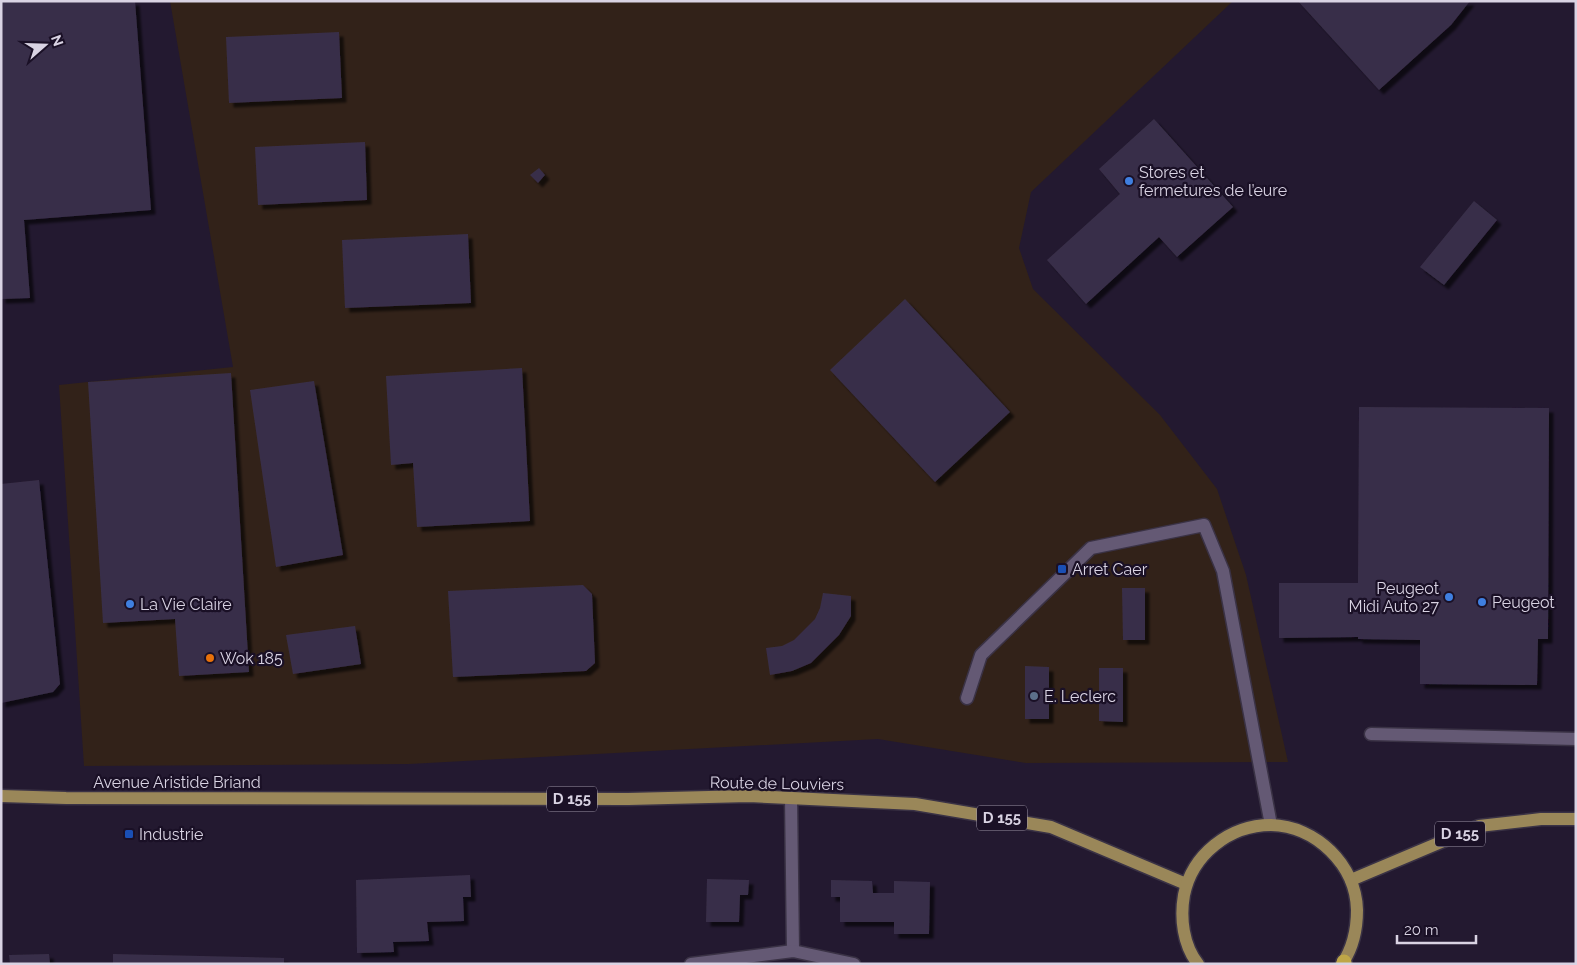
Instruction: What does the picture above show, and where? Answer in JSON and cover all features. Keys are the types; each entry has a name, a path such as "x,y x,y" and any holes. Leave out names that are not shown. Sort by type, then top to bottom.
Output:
{"main road":[{"name":"Avenue Aristide Briand","path":"1,796 66,798 353,798"},
{"name":"Route de Louviers","path":"353,798 628,799 749,796 915,804 1051,827 1186,884"},
{"name":"D 155","path":"1351,880 1479,826 1541,819 1576,820"},
{"path":"1198,964 1184,935 1181,910 1186,884 1197,862 1218,842 1243,829 1271,825 1296,830 1319,841 1338,858 1351,880 1357,900 1357,922 1351,947 1343,963"}],"lane":[{"path":"967,698 981,655 1091,548 1204,525 1223,571 1271,825"},
{"path":"1371,734 1576,739"},
{"path":"791,798 793,951"},
{"path":"691,964 793,951 854,964"}],"shaded area":[{"path":"170,1 1233,1 1031,192 1019,248 1033,289 1160,415 1217,489 1246,575 1288,762 1026,763 878,739 409,764 84,766 59,385 233,367"}],"building":[{"path":"1,1 135,1 151,210 24,220 30,298 1,299"},
{"path":"1298,1 1470,1 1451,25 1379,90"},
{"path":"339,32 342,98 229,103 226,37"},
{"path":"1154,119 1233,207 1177,257 1159,237 1086,304 1047,260 1120,194 1099,169"},
{"path":"365,142 367,200 258,205 255,147"},
{"path":"539,168 545,175 538,183 530,175"},
{"path":"1474,201 1497,220 1444,285 1420,267"},
{"path":"468,234 471,303 345,308 342,240"},
{"path":"905,299 1010,412 935,482 830,370"},
{"path":"522,368 530,521 417,527 413,463 391,465 386,376"},
{"path":"231,373 249,672 179,676 175,619 103,623 88,382"},
{"path":"314,381 343,555 276,567 250,390"},
{"path":"1359,407 1549,408 1548,639 1538,639 1537,685 1420,684 1420,640 1358,639 1358,637 1279,638 1279,583 1358,583"},
{"path":"39,480 60,684 53,692 1,703 1,484"},
{"path":"583,585 592,594 595,663 586,671 453,677 448,591"},
{"path":"1122,588 1145,588 1145,640 1123,640"},
{"path":"823,593 851,596 851,616 839,635 811,663 792,671 770,675 766,648 782,646 794,640 815,619 820,608"},
{"path":"355,626 361,664 293,674 286,635"},
{"path":"1025,666 1049,667 1049,719 1025,719"},
{"path":"1099,668 1123,668 1123,722 1099,721"},
{"path":"470,875 471,897 463,897 464,921 427,922 429,941 393,942 394,952 357,953 356,880"},
{"path":"707,879 749,880 748,895 740,895 739,922 706,922"},
{"path":"831,880 872,881 873,893 894,893 894,881 930,882 929,934 894,934 894,922 840,922 840,897 831,897"},
{"path":"49,954 50,964 10,964 9,955"},
{"path":"113,954 284,958 284,964 113,964"}],"place":[{"name":"Stores et fermetures de l’eure","path":"1129,181"},
{"name":"Arret Caer","path":"1062,569"},
{"name":"Peugeot Midi Auto 27","path":"1449,597"},
{"name":"Peugeot","path":"1482,602"},
{"name":"La Vie Claire","path":"130,604"},
{"name":"Wok 185","path":"210,658"},
{"name":"E. Leclerc","path":"1034,696"},
{"name":"Industrie","path":"129,834"}]}
